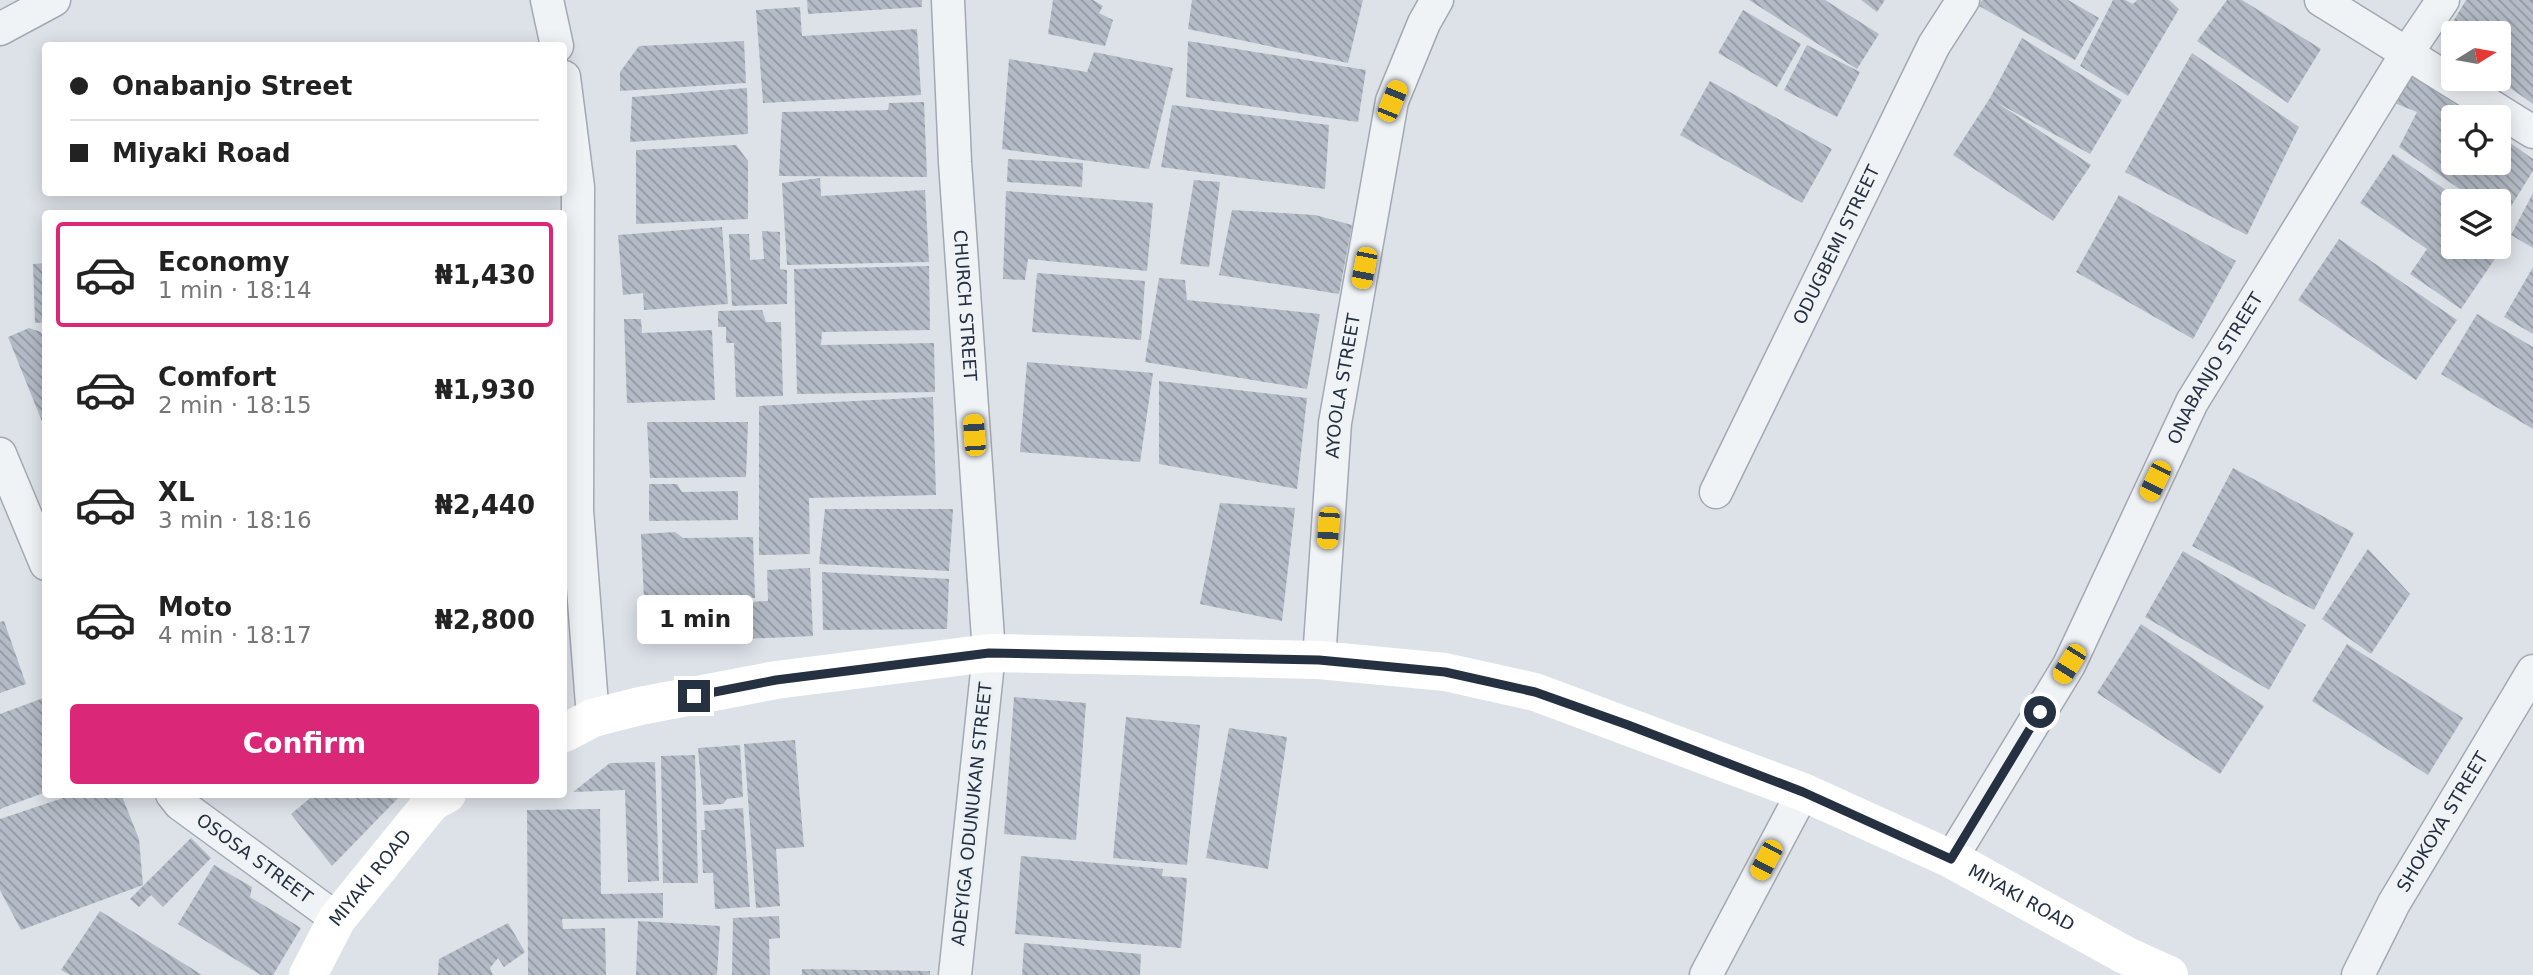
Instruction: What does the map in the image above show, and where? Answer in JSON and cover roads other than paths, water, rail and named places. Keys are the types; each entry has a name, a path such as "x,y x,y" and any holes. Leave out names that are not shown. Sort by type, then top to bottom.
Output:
{"street":[{"path":"0,29 54,0"},
{"path":"547,0 556,42"},
{"name":"CHURCH STREET","path":"948,0 955,162 989,653"},
{"name":"AYOOLA STREET","path":"1319,660 1335,423 1392,101 1424,23 1437,0"},
{"name":"ODUGBEMI STREET","path":"1716,492 1934,45 1963,0"},
{"path":"2320,0 2533,132"},
{"name":"ONABANJO STREET","path":"1951,859 2069,664 2192,402 2407,53 2443,0"},
{"path":"567,101 578,187 578,726"},
{"path":"0,454 42,554"},
{"name":"MIYAKI ROAD","path":"578,726 640,706 776,680 989,653 1319,660 1445,672 1535,692 1803,792 1951,859 2125,955 2169,975"},
{"name":"ADEYIGA ODUNUKAN STREET","path":"955,975 989,653"},
{"name":"SHOKOYA STREET","path":"2358,975 2394,903 2533,671"},
{"path":"1706,975 1803,792"},
{"name":"OSOSA STREET","path":"175,798 337,919"},
{"name":"MIYAKI ROAD","path":"308,975 337,919 432,802 440,798"}]}
